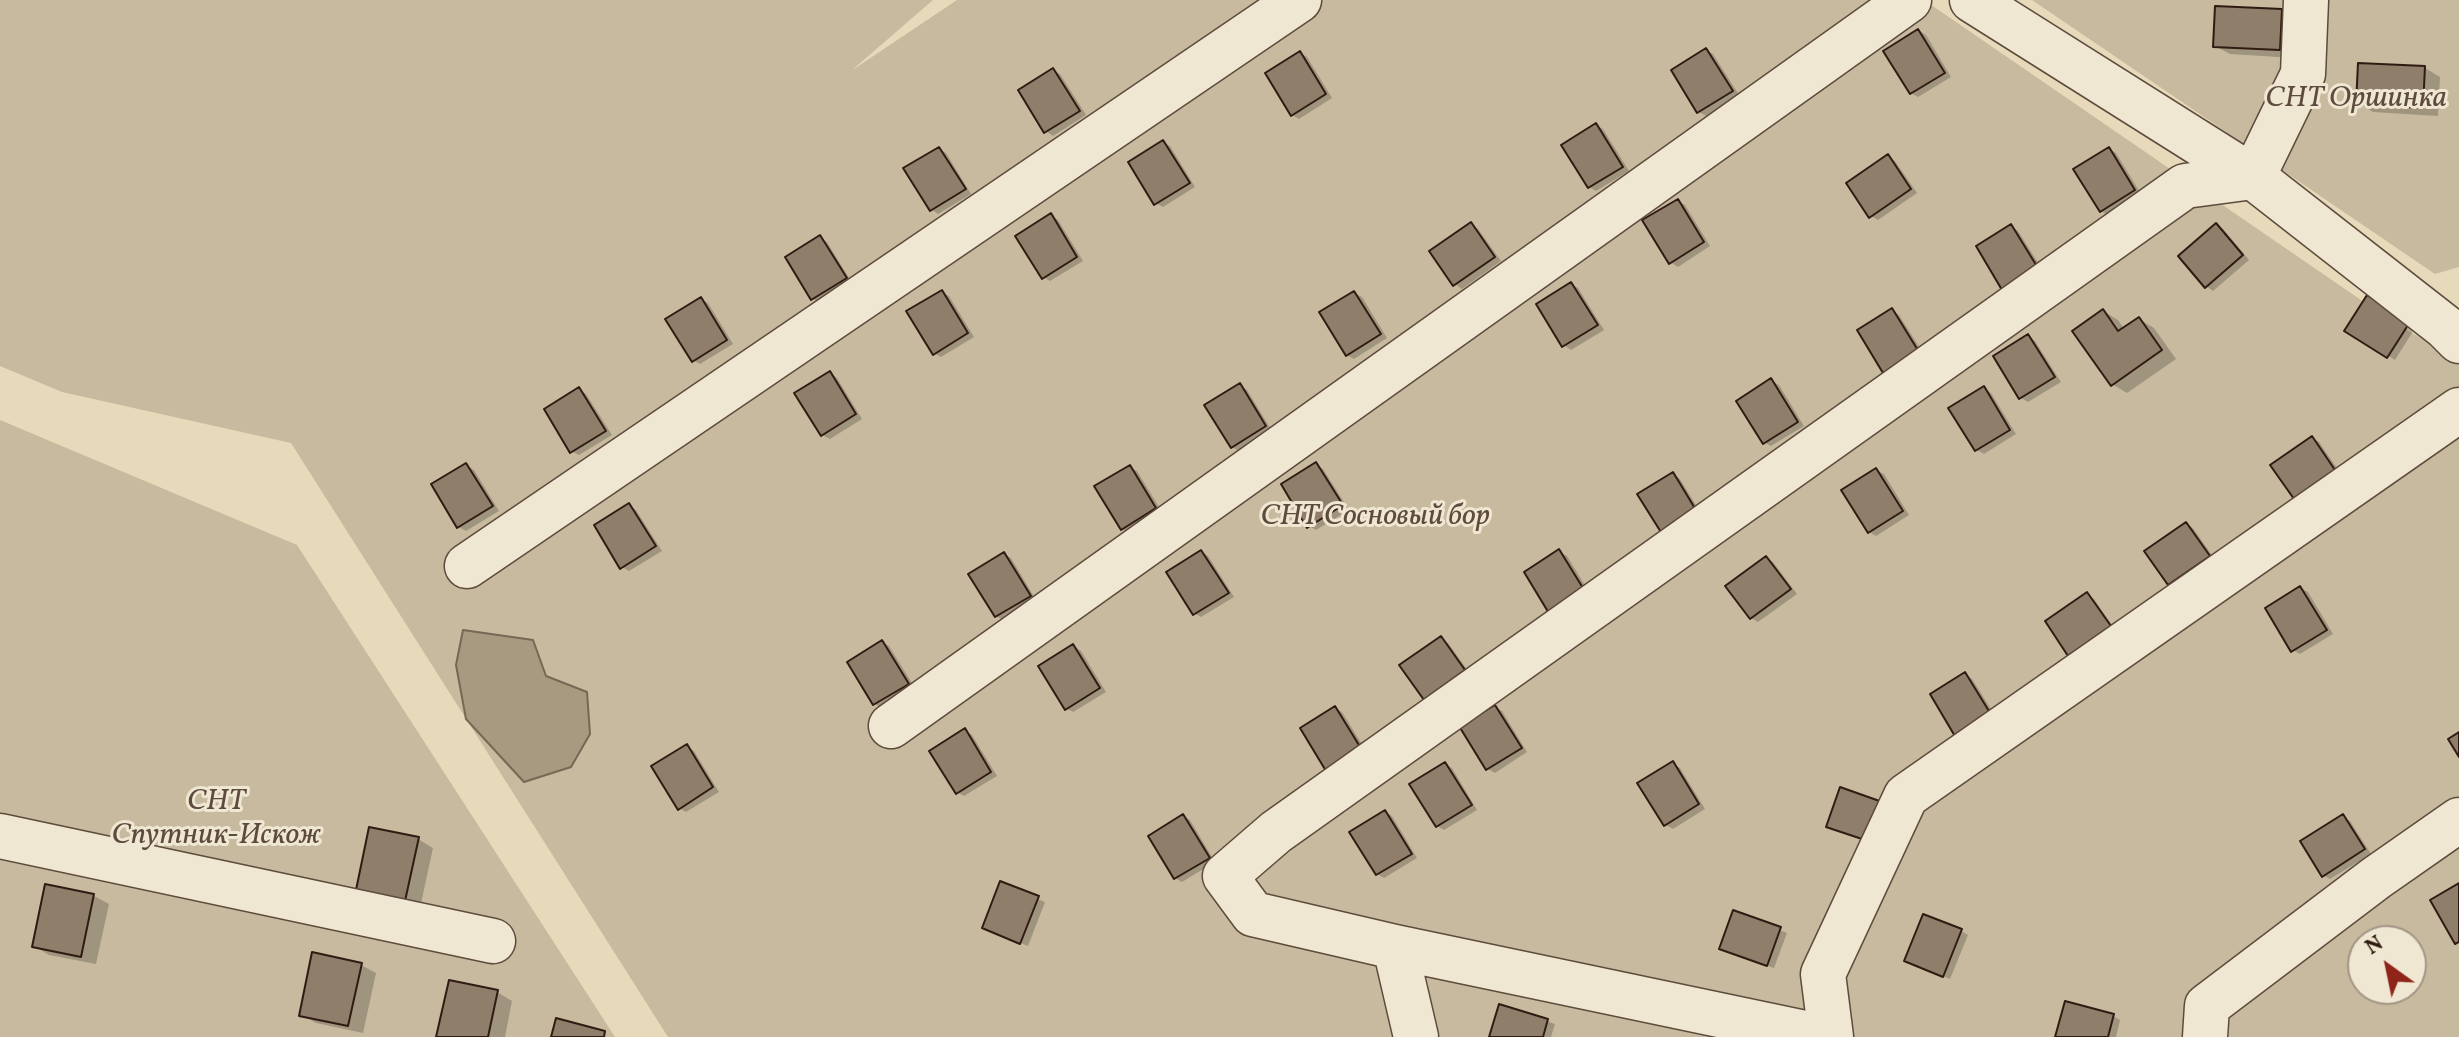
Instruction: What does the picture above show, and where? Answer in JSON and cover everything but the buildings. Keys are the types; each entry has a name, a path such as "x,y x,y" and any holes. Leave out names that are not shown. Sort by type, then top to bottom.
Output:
{"street":[{"path":"467,566 1299,0"},
{"path":"891,726 1909,0"},
{"path":"1972,0 2253,177 2459,341"},
{"path":"2253,177 2303,74 2306,0"},
{"path":"1824,1037 1253,914 1225,876 1276,832 2185,186 2253,177"},
{"path":"1831,1037 1823,974 1906,796 2459,410"},
{"path":"2205,1037 2207,1006 2376,878 2459,820"},
{"path":"0,836 493,941"},
{"path":"1395,947 1416,1037"}],"green space":[{"name":"СНТ Сосновый бор","path":"0,0 933,0 851,71 957,0 1924,0 2393,322 2459,360 2459,1037 668,1037 291,443 62,392 0,366"},
{"name":"СНТ Оршинка","path":"2032,0 2459,0 2459,267 2435,274"},
{"name":"СНТ Спутник-Искож","path":"0,420 297,545 615,1037 0,1037"}],"shaded area":[{"path":"463,630 533,640 546,676 587,692 590,734 571,767 524,782 466,719 456,665"}]}
